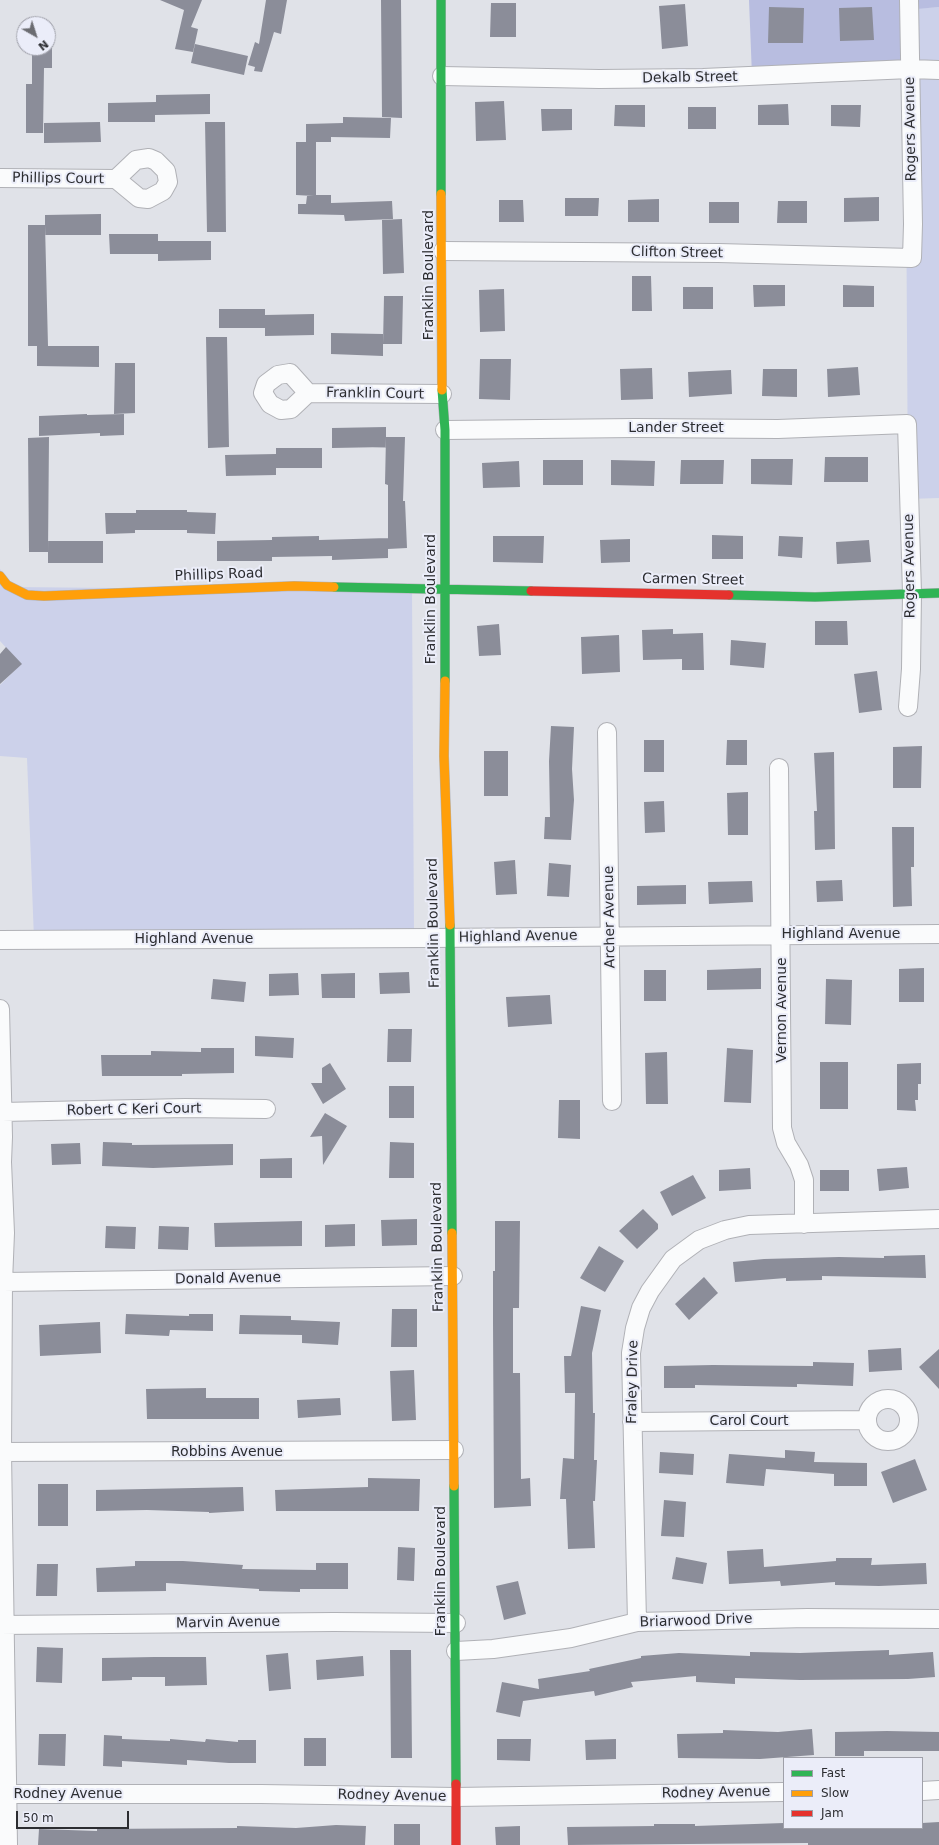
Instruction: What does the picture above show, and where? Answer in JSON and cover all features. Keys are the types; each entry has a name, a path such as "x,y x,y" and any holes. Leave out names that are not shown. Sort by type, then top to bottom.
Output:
{"street":[{"name":"Franklin Boulevard","path":"441,0 443,251 442,394 445,430 446,590 444,756 450,938 456,1623 456,1845"},
{"name":"Rogers Avenue","path":"909,0 913,224 912,258"},
{"name":"Dekalb Street","path":"442,76 599,80 703,78 910,69 939,70"},
{"name":"Phillips Court","path":"0,178 116,180"},
{"name":"Clifton Street","path":"443,251 718,253 912,258"},
{"name":"Franklin Court","path":"308,393 442,394"},
{"name":"Rogers Avenue","path":"907,424 912,593 911,669 908,707"},
{"name":"Lander Street","path":"445,430 635,428 778,429 907,424"},
{"name":"Phillips Road","path":"0,576 8,585 27,595 44,596 294,586 446,590"},
{"name":"Carmen Street","path":"446,590 815,597 939,593"},
{"name":"Archer Avenue","path":"607,732 611,936 612,1101"},
{"name":"Vernon Avenue","path":"779,768 782,934 782,1128 786,1143 799,1165 804,1180 804,1224"},
{"name":"Highland Avenue","path":"0,940 939,934"},
{"path":"0,1009 2,1162 5,1233 2,1282 1,1452 4,1794 8,1845"},
{"name":"Robert C Keri Court","path":"2,1112 185,1108 266,1109"},
{"name":"Fraley Drive","path":"637,1622 631,1353 635,1328 642,1308 650,1291 673,1259 699,1240 725,1230 749,1225 939,1219"},
{"name":"Donald Avenue","path":"2,1282 453,1276"},
{"name":"Carol Court","path":"632,1422 867,1420"},
{"name":"Robbins Avenue","path":"1,1452 373,1452 454,1450"},
{"name":"Briarwood Drive","path":"456,1651 493,1650 530,1645 571,1638 637,1622 807,1618 939,1619"},
{"name":"Marvin Avenue","path":"3,1625 334,1622 456,1623"},
{"path":"923,1790 939,1790"},
{"name":"Rodney Avenue","path":"4,1794 261,1794 455,1797 783,1792"}],"shaded area":[{"path":"749,0 939,0 939,7 905,10 905,79 752,76"},
{"path":"939,7 939,498 908,499 905,9"},
{"path":"0,569 13,587 412,591 414,934 34,939 27,758 0,756 0,685 21,664 0,641"}],"building":[{"path":"160,0 202,0 191,27 198,29 193,52 175,49 184,10"},
{"path":"266,0 287,0 281,34 274,32 262,72 254,71 255,67 248,65 255,42 259,44"},
{"path":"381,0 401,0 402,118 382,117"},
{"path":"491,3 516,3 516,37 490,37"},
{"path":"685,4 688,46 662,49 659,6"},
{"path":"769,7 804,8 803,43 768,43"},
{"path":"872,7 874,40 840,41 839,8"},
{"path":"195,44 248,56 244,75 191,63"},
{"path":"32,56 52,56 52,68 44,68 43,133 26,133 26,84 32,84"},
{"path":"210,94 210,114 155,115 155,122 108,122 108,103 156,102 156,95"},
{"path":"504,101 506,140 476,141 475,102"},
{"path":"788,104 789,125 758,125 758,105"},
{"path":"615,105 645,105 645,127 614,126"},
{"path":"831,105 861,105 860,127 831,126"},
{"path":"688,107 716,107 716,129 688,129"},
{"path":"541,109 572,109 572,130 542,131"},
{"path":"343,117 391,118 390,138 331,137 331,142 306,142 306,124 343,123"},
{"path":"100,122 101,142 44,143 44,123"},
{"path":"205,122 225,122 226,232 207,232"},
{"path":"296,142 316,142 316,195 331,195 331,203 392,201 393,219 345,221 344,215 298,214 298,204 306,204 307,196 314,196 296,195"},
{"path":"879,197 879,221 844,222 844,198"},
{"path":"565,198 599,198 598,216 565,216"},
{"path":"659,199 659,222 628,222 628,200"},
{"path":"499,200 523,200 524,222 499,222"},
{"path":"778,201 807,201 807,223 777,223"},
{"path":"709,202 739,202 739,223 709,223"},
{"path":"101,214 101,235 45,235 45,215"},
{"path":"402,219 404,273 383,274 382,220"},
{"path":"28,225 45,225 48,346 28,346"},
{"path":"109,234 158,234 158,241 211,241 211,260 158,261 158,254 110,254"},
{"path":"632,276 651,276 652,311 632,311"},
{"path":"753,285 785,285 785,306 754,307"},
{"path":"843,285 874,286 874,307 843,307"},
{"path":"683,287 713,287 713,309 683,309"},
{"path":"504,289 505,331 480,332 479,290"},
{"path":"384,296 403,296 402,344 383,344"},
{"path":"219,309 265,309 265,315 314,314 314,335 265,336 265,328 219,328"},
{"path":"331,333 383,334 383,356 331,354"},
{"path":"206,337 227,337 229,447 208,448"},
{"path":"37,346 99,346 99,367 37,366"},
{"path":"480,359 511,359 510,400 479,399"},
{"path":"115,363 135,363 135,413 114,414"},
{"path":"858,367 860,395 828,397 827,369"},
{"path":"652,368 653,399 621,400 620,369"},
{"path":"763,369 797,369 797,397 762,396"},
{"path":"731,370 732,394 689,397 688,372"},
{"path":"124,414 124,435 100,436 100,433 39,436 39,416"},
{"path":"386,427 386,447 332,448 332,428"},
{"path":"49,437 48,552 29,552 28,438"},
{"path":"386,437 405,437 403,501 405,501 407,548 388,549 388,485 385,484"},
{"path":"276,448 322,448 322,468 276,468 276,475 226,476 225,455 276,454"},
{"path":"825,457 868,457 868,482 824,482"},
{"path":"751,459 793,459 792,485 751,484"},
{"path":"543,460 583,460 583,485 543,485"},
{"path":"611,460 655,461 654,486 611,485"},
{"path":"681,460 724,460 723,484 680,484"},
{"path":"519,461 520,487 483,488 482,463"},
{"path":"136,510 187,510 187,512 216,513 215,534 187,533 187,530 135,530 135,533 106,534 105,513 136,513"},
{"path":"712,535 743,536 743,559 712,559"},
{"path":"319,536 319,540 388,538 388,558 332,560 332,556 272,557 272,561 217,561 217,541 272,540 272,537"},
{"path":"493,536 544,536 543,563 493,562"},
{"path":"779,536 803,537 802,558 778,556"},
{"path":"630,539 630,562 601,563 600,540"},
{"path":"869,540 871,562 837,564 836,542"},
{"path":"48,541 103,541 103,563 48,563"},
{"path":"815,621 847,621 848,645 815,645"},
{"path":"499,624 501,655 479,656 477,626"},
{"path":"673,629 673,634 703,633 704,670 682,670 682,659 643,660 642,630"},
{"path":"619,635 620,672 582,674 581,637"},
{"path":"731,640 766,643 764,668 730,665"},
{"path":"6,647 22,664 0,684 0,654"},
{"path":"877,671 882,710 859,713 854,674"},
{"path":"551,726 574,727 572,769 574,800 571,840 544,839 545,817 550,817 549,761"},
{"path":"644,740 664,740 664,772 644,772"},
{"path":"727,740 747,740 747,765 726,765"},
{"path":"922,746 921,788 893,788 893,747"},
{"path":"484,751 508,751 508,796 484,796"},
{"path":"834,752 835,849 815,850 814,811 817,811 814,753"},
{"path":"748,792 748,835 728,835 727,793"},
{"path":"664,801 665,832 645,833 644,802"},
{"path":"892,827 914,827 914,867 911,867 912,906 893,907"},
{"path":"515,860 517,894 496,895 494,862"},
{"path":"549,863 571,865 569,897 547,896"},
{"path":"842,880 843,901 817,902 816,881"},
{"path":"752,881 753,902 709,904 708,882"},
{"path":"686,885 686,904 637,905 637,886"},
{"path":"761,968 761,989 707,990 707,970"},
{"path":"924,968 924,1002 899,1002 899,969"},
{"path":"644,970 666,970 666,1001 644,1001"},
{"path":"409,972 410,993 380,994 379,973"},
{"path":"298,973 299,995 269,996 269,974"},
{"path":"355,973 355,998 322,998 321,974"},
{"path":"213,979 246,982 244,1002 211,999"},
{"path":"826,979 852,980 851,1025 825,1024"},
{"path":"550,995 552,1024 508,1027 506,997"},
{"path":"388,1029 412,1029 411,1062 387,1062"},
{"path":"255,1036 294,1038 293,1058 255,1056"},
{"path":"201,1048 234,1048 234,1073 182,1074 182,1076 102,1076 101,1055 151,1055 151,1051 201,1052"},
{"path":"727,1048 753,1050 751,1103 724,1102"},
{"path":"667,1052 668,1104 646,1104 645,1053"},
{"path":"820,1062 848,1062 848,1109 820,1109"},
{"path":"330,1063 346,1089 323,1104 311,1083 322,1083 322,1068"},
{"path":"921,1063 921,1084 918,1084 918,1100 915,1100 916,1111 897,1110 897,1064"},
{"path":"389,1086 414,1086 414,1118 389,1118"},
{"path":"559,1100 580,1100 580,1139 558,1138"},
{"path":"325,1113 347,1126 323,1165 322,1136 310,1137"},
{"path":"103,1142 132,1143 132,1145 233,1144 233,1165 153,1168 102,1166"},
{"path":"390,1142 414,1143 414,1178 389,1178"},
{"path":"80,1143 81,1164 52,1165 51,1144"},
{"path":"292,1158 292,1178 260,1178 260,1159"},
{"path":"907,1167 909,1188 879,1191 877,1169"},
{"path":"750,1168 751,1189 719,1191 719,1170"},
{"path":"820,1170 849,1170 849,1191 820,1191"},
{"path":"693,1175 706,1198 672,1216 660,1192"},
{"path":"643,1209 658,1224 658,1229 637,1249 619,1231"},
{"path":"417,1219 417,1245 382,1246 381,1220"},
{"path":"302,1221 302,1246 215,1247 214,1223"},
{"path":"495,1221 520,1221 519,1308 513,1308 513,1373 520,1373 521,1479 530,1478 531,1506 494,1508 493,1271 495,1271"},
{"path":"355,1224 355,1246 325,1247 325,1225"},
{"path":"106,1226 136,1227 135,1249 105,1248"},
{"path":"159,1226 189,1227 188,1250 158,1249"},
{"path":"599,1246 624,1261 605,1292 580,1278"},
{"path":"925,1255 926,1278 822,1276 822,1280 786,1281 786,1278 735,1282 733,1262 764,1259 839,1257 884,1258 884,1256"},
{"path":"704,1277 718,1293 689,1320 675,1304"},
{"path":"581,1306 601,1310 592,1353 593,1413 595,1413 594,1460 597,1460 595,1501 593,1501 595,1548 568,1549 566,1499 560,1499 563,1458 574,1459 575,1393 565,1393 564,1356 571,1356"},
{"path":"392,1309 417,1309 417,1347 391,1347"},
{"path":"126,1314 189,1316 189,1314 213,1314 213,1331 170,1330 169,1336 125,1334"},
{"path":"240,1315 291,1316 291,1320 340,1322 338,1345 302,1343 302,1335 239,1334"},
{"path":"100,1322 101,1353 40,1356 39,1325"},
{"path":"901,1348 902,1370 869,1372 868,1350"},
{"path":"939,1349 939,1389 919,1367"},
{"path":"813,1362 854,1363 853,1386 797,1384 797,1387 695,1385 695,1388 664,1388 664,1366 813,1366"},
{"path":"414,1370 416,1420 392,1421 390,1371"},
{"path":"206,1388 206,1398 259,1398 259,1419 147,1419 146,1389"},
{"path":"340,1398 341,1415 298,1418 297,1400"},
{"path":"785,1450 815,1452 814,1462 867,1463 867,1486 834,1486 834,1474 766,1469 764,1486 726,1483 729,1454 785,1458"},
{"path":"660,1452 694,1454 693,1475 659,1473"},
{"path":"915,1459 927,1490 893,1503 881,1472"},
{"path":"368,1478 420,1479 419,1511 276,1511 275,1490 368,1487"},
{"path":"38,1484 68,1484 68,1526 38,1526"},
{"path":"243,1487 244,1511 209,1513 147,1510 96,1511 96,1490"},
{"path":"664,1500 686,1502 684,1537 661,1536"},
{"path":"398,1547 415,1548 414,1581 397,1580"},
{"path":"763,1549 764,1567 836,1561 836,1558 872,1558 871,1565 926,1563 927,1584 879,1586 835,1585 835,1582 781,1586 780,1581 729,1584 727,1551"},
{"path":"676,1557 707,1563 703,1584 672,1579"},
{"path":"135,1561 183,1561 243,1565 242,1569 316,1570 316,1563 348,1563 348,1589 300,1589 300,1592 259,1591 259,1589 166,1583 166,1591 97,1592 96,1568 135,1566"},
{"path":"37,1564 58,1564 57,1596 36,1596"},
{"path":"518,1581 526,1614 504,1620 496,1586"},
{"path":"37,1647 63,1648 62,1683 36,1682"},
{"path":"390,1650 411,1650 412,1758 391,1758"},
{"path":"889,1650 889,1655 933,1652 935,1677 908,1679 800,1680 735,1678 735,1684 696,1682 696,1676 631,1682 633,1687 595,1696 594,1691 523,1701 520,1717 496,1712 502,1682 539,1689 538,1679 590,1671 589,1669 641,1658 641,1656 679,1653 750,1656 750,1652 800,1653"},
{"path":"288,1653 291,1689 269,1691 266,1655"},
{"path":"363,1656 364,1676 317,1680 316,1660"},
{"path":"206,1657 207,1685 165,1686 165,1677 132,1677 132,1680 102,1681 102,1658"},
{"path":"812,1729 814,1755 760,1759 678,1758 677,1734 723,1733 723,1730 778,1732"},
{"path":"835,1732 939,1732 939,1751 864,1751 864,1756 835,1756"},
{"path":"39,1734 66,1734 65,1766 38,1765"},
{"path":"104,1735 122,1736 122,1739 170,1741 170,1739 205,1742 206,1739 238,1742 238,1740 256,1740 256,1763 187,1760 187,1765 122,1761 122,1767 103,1766"},
{"path":"304,1738 326,1738 326,1766 304,1766"},
{"path":"497,1739 531,1739 530,1761 497,1760"},
{"path":"616,1739 616,1759 586,1760 585,1740"},
{"path":"939,1822 939,1845 808,1845 808,1843 568,1845 567,1827 654,1826 654,1824 695,1824 695,1826 783,1823 783,1829 923,1829 923,1823"},
{"path":"394,1824 420,1824 420,1845 394,1845"},
{"path":"336,1825 366,1826 365,1845 38,1845 39,1829 97,1831 97,1829 237,1828 237,1826 296,1828"},
{"path":"520,1826 520,1845 496,1845 495,1827"}],"traffic: fast":[{"path":"441,0 441,194"},
{"path":"442,390 445,430 445,681"},
{"path":"334,587 531,591"},
{"path":"729,595 815,597 939,593"},
{"path":"450,925 452,1233"},
{"path":"454,1486 456,1784"}],"traffic: slow":[{"path":"441,194 442,390"},
{"path":"0,576 7,585 27,595 44,596 294,586 334,587"},
{"path":"445,681 444,756 450,925"},
{"path":"452,1233 454,1486"}],"traffic: jam":[{"path":"531,591 729,595"},
{"path":"456,1784 456,1845"}]}
